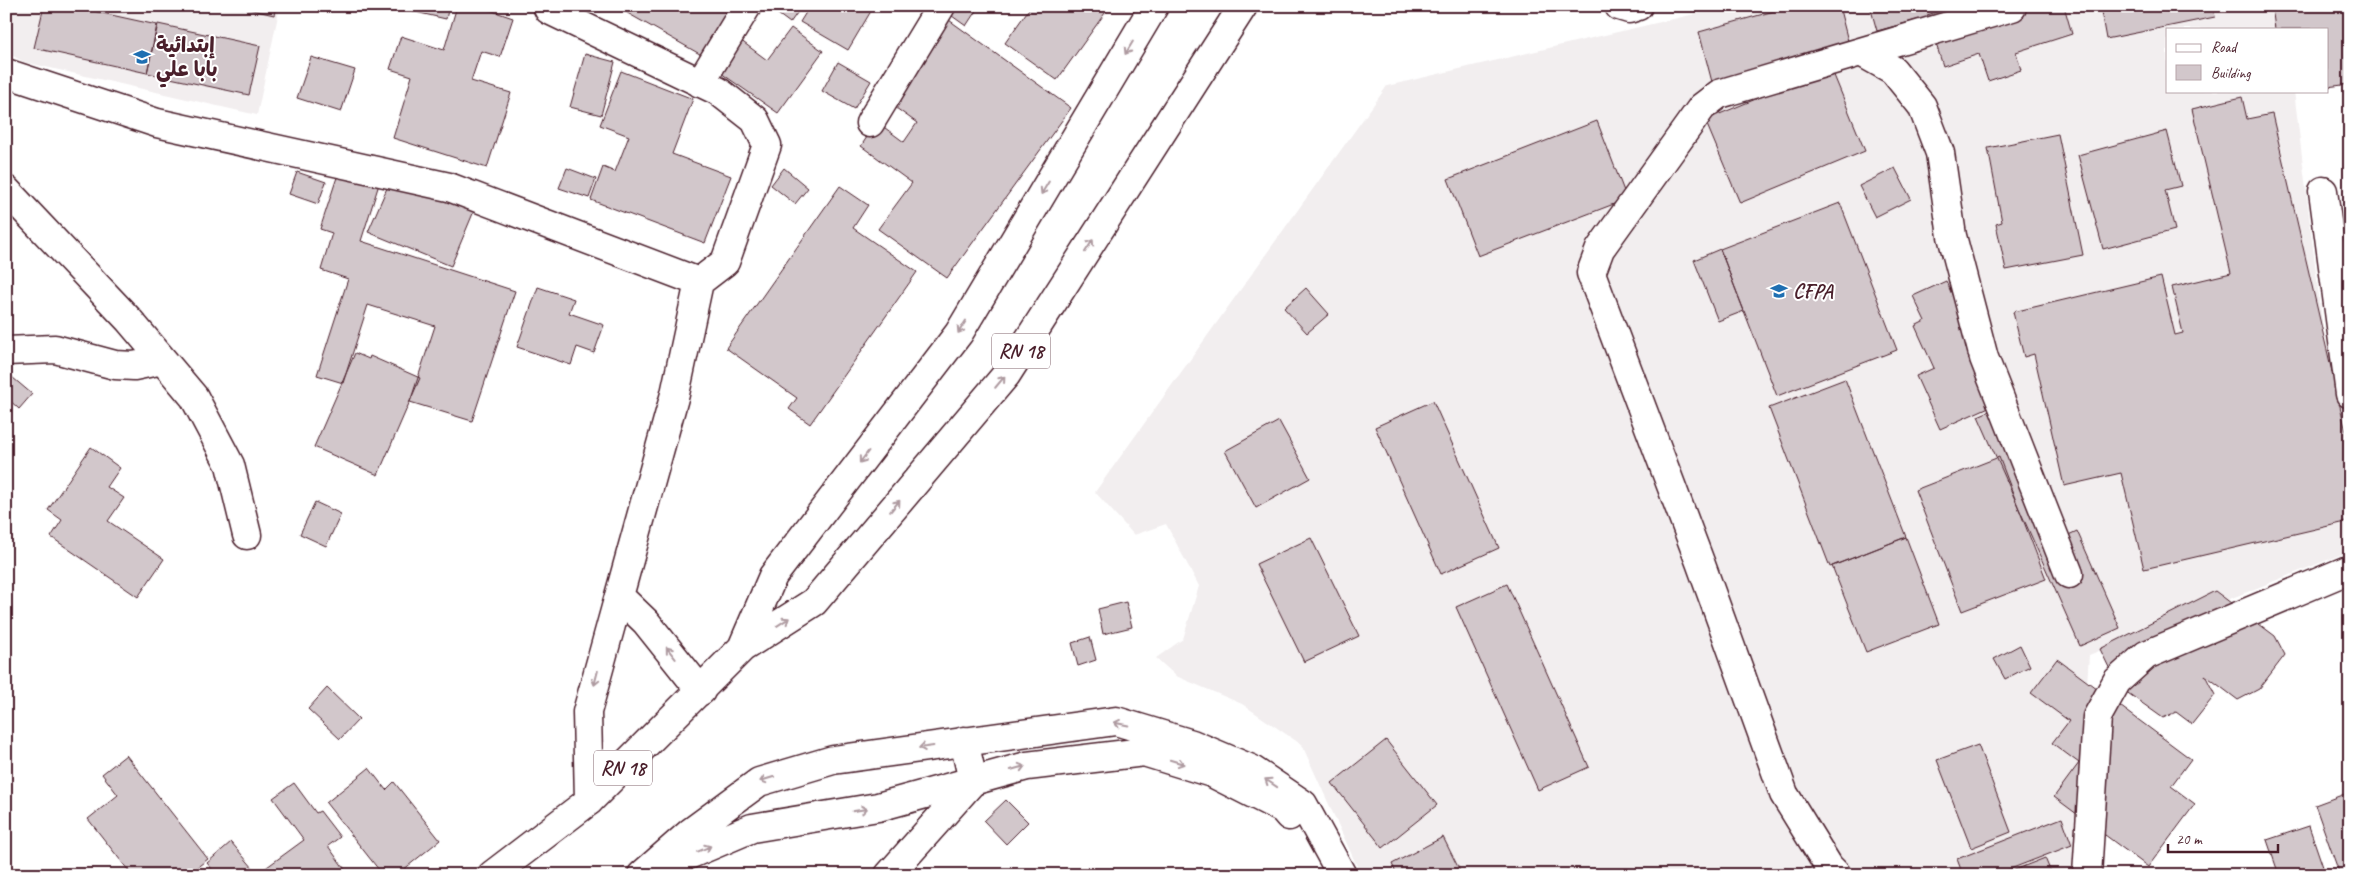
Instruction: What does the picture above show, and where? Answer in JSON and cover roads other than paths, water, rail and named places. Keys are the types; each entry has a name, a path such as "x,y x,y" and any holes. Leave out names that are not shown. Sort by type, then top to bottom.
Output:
{"street":[{"path":"547,6 549,10 718,92 755,120 767,146 726,262 699,282 675,394 587,712 589,801"},
{"path":"700,83 747,6"},
{"path":"870,123 941,6"},
{"name":"RN 18","path":"742,648 773,576 958,333 1154,6"},
{"name":"RN 18","path":"492,875 589,801 742,648 814,602 1006,375 1243,6"},
{"path":"1619,6 1629,9 1638,6"},
{"path":"1837,875 1829,867 1784,794 1591,272 1600,249 1702,107 1719,94 2012,7"},
{"path":"1861,52 1893,70 1922,106 1940,152 1952,236 1984,358 2069,574"},
{"path":"6,73 157,123 449,187 699,282"},
{"path":"6,190 128,320 194,397 230,465 247,535"},
{"path":"2323,191 2350,394"},
{"path":"6,351 55,348 115,365 134,366 162,360"},
{"path":"2087,875 2097,717 2117,680 2146,655 2350,569"},
{"path":"619,596 646,622 701,691"},
{"path":"643,875 691,832 759,782 833,760 1116,721 1192,744 1251,769 1303,804 1341,875"},
{"path":"964,741 973,781"},
{"path":"643,875 752,828 878,807 1027,766 1144,752 1212,773 1283,810 1341,875"},
{"path":"889,875 973,781"}],"place":[{"name":"إبتدائية بابا علي","path":"142,57"},
{"name":"CFPA","path":"1779,291"}]}
